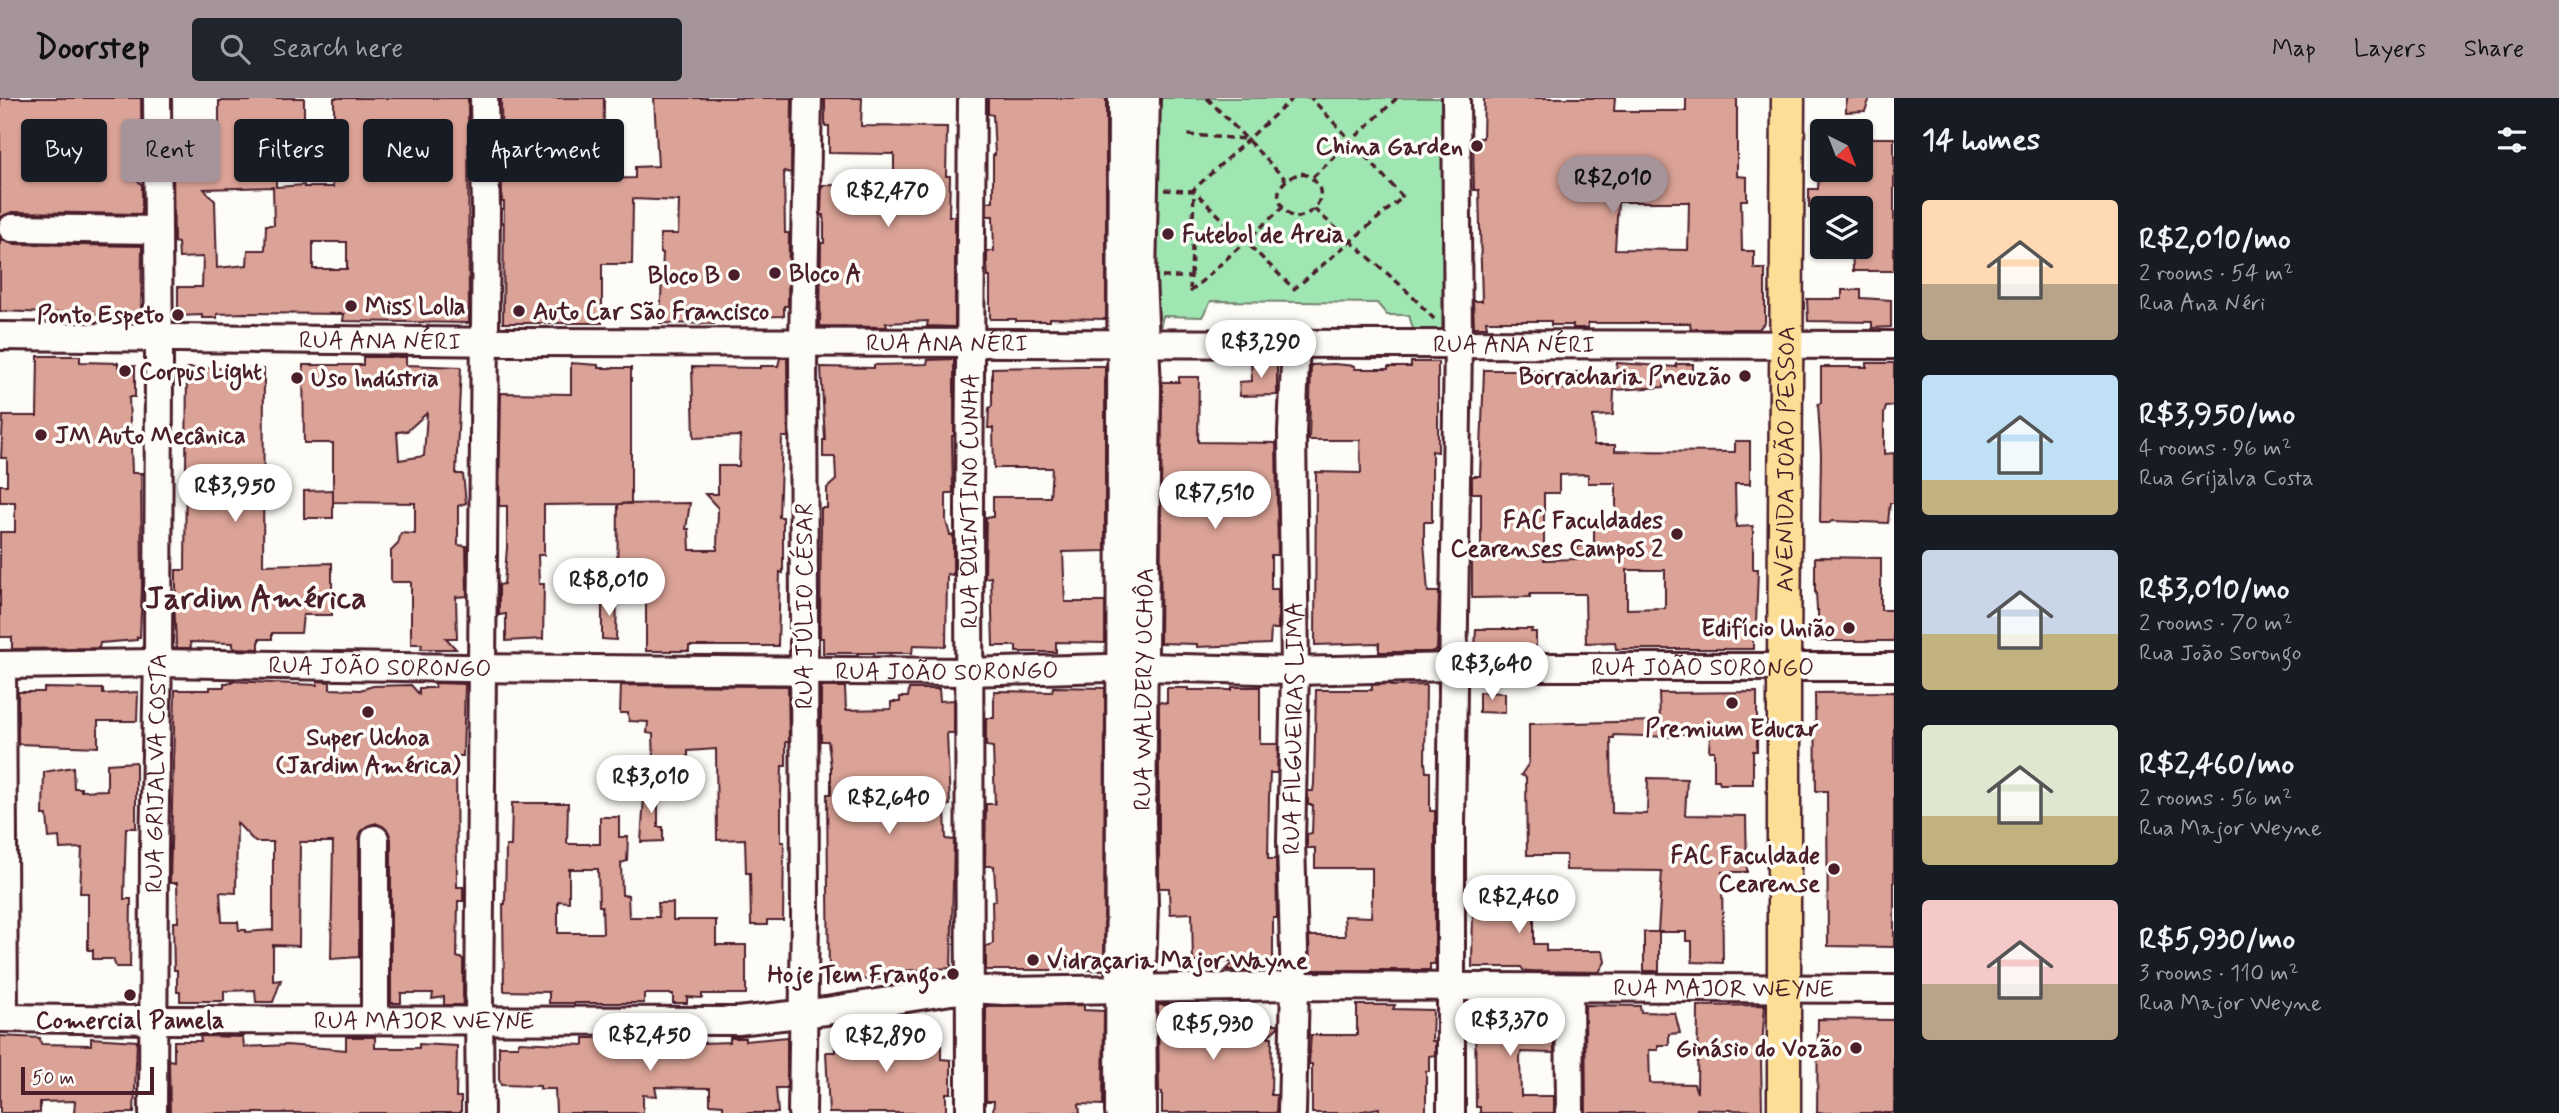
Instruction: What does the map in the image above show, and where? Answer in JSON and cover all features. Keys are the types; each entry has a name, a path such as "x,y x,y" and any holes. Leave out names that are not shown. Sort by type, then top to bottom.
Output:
{"main road":[{"name":"AVENIDA JOÃO PESSOA","path":"1784,1113 1788,98"}],"street":[{"name":"RUA GRIJALVA COSTA","path":"153,1113 158,663 157,98"},
{"path":"480,1113 484,98"},
{"name":"RUA JÚLIO CÉSAR","path":"802,1113 805,916 803,341 808,98"},
{"name":"RUA QUINTINO CUNHA","path":"970,1113 972,98"},
{"name":"RUA WALDERY UCHÔA","path":"1119,1113 1131,989 1132,667 1147,388 1134,342 1122,98"},
{"name":"RUA WALDERY UCHÔA","path":"1134,342 1142,277 1146,98"},
{"path":"1451,1113 1452,667 1458,344 1456,98"},
{"path":"12,228 157,230"},
{"name":"RUA ANA NÉRI","path":"0,335 485,342 1894,345"},
{"name":"RUA FILGUEIRAS LIMA","path":"1292,1113 1295,986 1291,841 1295,671 1292,432 1296,342"},
{"name":"RUA JOÃO SORONGO","path":"1,665 158,663 969,671 1132,667 1295,671 1452,667 1894,667"},
{"path":"1,665 2,1018"},
{"path":"375,839 375,1019"},
{"name":"RUA MAJOR WEYNE","path":"2,1018 738,1020 803,1014 970,989 1295,986 1894,989"},
{"path":"1569,988 1570,1113"},
{"name":"RUA WALDERY UCHÔA","path":"1131,989 1143,1113"}],"path":[{"path":"1207,98 1286,180"},
{"path":"1283,206 1190,292 1194,191 1293,98"},
{"path":"1144,190 1194,191 1294,289 1403,197 1311,98"},
{"path":"1313,177 1397,98"},
{"path":"1188,135 1247,139"},
{"path":"1301,173 1313,177 1320,186 1320,199 1314,209 1304,217 1294,218 1278,200 1281,184 1286,180 1301,173"},
{"path":"1314,209 1404,288 1437,322"},
{"path":"1142,277 1191,277"}],"green space":[{"path":"1149,98 1446,98 1442,333 1414,332 1409,315 1387,315 1377,303 1211,301 1202,317 1163,316 1159,332 1145,334"}],"building":[{"path":"0,98 141,98 141,119 121,119 121,182 139,182 142,185 142,214 12,212 0,218"},
{"path":"304,98 304,119 234,119 234,182 276,182 276,187 333,187 333,182 349,182 349,119 334,119 334,98 468,98 469,323 343,321 344,314 245,313 217,314 217,318 202,318 202,315 178,316 178,287 202,287 203,257 179,258 178,243 174,242 173,182 220,182 219,101","holes":["273,187 274,225 266,225 265,250 248,250 247,265 217,268 215,201 204,189","313,242 347,242 347,269 313,269"]},
{"path":"501,98 604,98 604,119 501,119"},
{"path":"654,98 792,98 791,173 784,171 785,233 789,233 788,306 784,306 784,316 714,317 714,324 660,323 663,253 660,253 660,234 678,234 679,201 633,199 632,264 602,264 602,323 503,323 502,182 624,182 624,178 635,178 635,167 658,166"},
{"path":"825,98 862,98 861,126 947,127 946,176 950,176 949,216 955,216 955,327 927,326 928,321 886,323 887,327 820,326 821,243 824,243 822,185 894,186 894,154 829,153"},
{"path":"988,98 1106,98 1106,319 990,319 987,251 994,251 993,216 987,216 987,202 993,201 995,155 993,115 988,114"},
{"path":"1484,98 1615,98 1614,111 1686,111 1686,98 1737,98 1737,176 1747,177 1747,200 1741,200 1742,251 1754,251 1754,269 1765,269 1765,322 1759,329 1691,329 1690,323 1588,323 1588,328 1573,328 1573,325 1551,325 1551,321 1486,321 1487,327 1474,327 1473,301 1482,301 1479,190 1474,190 1473,138 1483,138","holes":["1618,202 1689,202 1688,250 1615,249"]},
{"path":"1846,98 1870,98 1865,111 1846,112"},
{"path":"1873,138 1894,138 1894,271 1853,271 1852,259 1873,259 1873,196 1810,196 1809,208 1809,189 1818,189 1818,182 1873,182"},
{"path":"0,238 12,244 142,246 141,318 121,317 119,322 109,322 109,315 92,314 93,311 0,311"},
{"path":"1842,290 1861,290 1861,298 1891,300 1891,327 1872,328 1872,322 1808,321 1807,299 1842,299"},
{"path":"38,356 80,356 80,362 118,363 118,367 135,366 135,397 129,397 132,473 141,473 142,587 140,637 137,637 137,640 100,643 99,648 12,649 12,637 0,637 0,532 15,532 15,502 0,502 0,485 7,485 7,458 1,458 3,416 37,416"},
{"path":"363,357 406,357 406,365 461,367 456,474 463,474 466,503 458,506 458,545 466,546 467,596 456,597 457,638 446,638 456,649 421,649 422,644 411,644 411,582 391,582 391,551 398,544 401,533 415,534 415,503 333,502 333,443 304,443 303,365 363,365","holes":["427,413 424,456 399,460 397,432 407,431"]},
{"path":"780,358 787,358 788,437 782,437 779,517 783,517 783,573 780,572 778,646 689,646 689,651 646,651 646,596 617,595 618,504 544,505 544,555 538,555 539,584 544,584 543,639 506,641 506,614 499,615 499,585 504,584 507,548 507,506 499,506 501,393 571,394 571,363 598,365 598,368 631,368 631,503 619,504 690,503 686,529 689,529 690,550 717,550 718,508 705,494 718,494 718,466 739,466 740,436 694,438 692,367 760,368 778,366"},
{"path":"954,359 953,493 946,493 946,521 950,535 953,535 953,575 947,574 946,646 913,645 912,653 823,653 823,638 820,638 821,508 827,508 827,488 836,480 835,457 823,457 825,440 821,367 874,368 874,365 927,364 928,360"},
{"path":"1277,360 1277,395 1240,396 1239,382 1252,381 1251,361"},
{"path":"1411,362 1438,362 1438,452 1432,451 1432,522 1424,522 1428,592 1439,592 1437,650 1379,652 1379,643 1315,645 1316,472 1361,473 1360,440 1309,440 1311,365 1334,364 1355,366 1355,369 1388,369 1411,367"},
{"path":"1617,363 1676,367 1676,364 1693,364 1693,384 1664,383 1664,387 1614,390 1613,415 1593,416 1594,445 1615,445 1615,451 1735,452 1735,441 1750,441 1750,484 1735,484 1736,527 1753,526 1753,569 1758,569 1753,649 1616,649 1615,642 1586,643 1585,594 1472,598 1472,560 1481,560 1481,493 1472,493 1472,476 1480,476 1484,370 1541,370 1541,388 1576,389 1576,372 1616,372","holes":["1588,474 1588,483 1616,483 1616,520 1594,521 1594,546 1578,546 1578,559 1544,560 1544,493 1559,493 1559,475","1627,570 1665,570 1665,608 1627,609"]},
{"path":"1867,363 1894,363 1894,406 1886,407 1884,414 1884,454 1894,453 1894,503 1890,503 1888,523 1820,523 1821,454 1818,404 1821,403 1821,367 1867,367"},
{"path":"1105,366 1105,551 1063,552 1065,602 1105,602 1105,643 1056,642 1056,652 1016,652 1016,646 993,646 991,577 985,578 986,517 993,517 993,497 1050,497 1052,468 994,468 993,428 988,428 989,408 992,406 992,368"},
{"path":"187,368 264,369 263,565 332,563 332,615 303,615 301,633 272,633 272,639 259,639 259,649 233,648 233,643 190,642 191,648 177,648 174,597 176,570 185,570"},
{"path":"1179,377 1199,377 1198,442 1276,443 1278,555 1271,555 1271,589 1278,589 1278,629 1271,629 1270,644 1197,647 1197,644 1160,643 1162,382 1179,382"},
{"path":"333,490 333,518 304,518 304,491"},
{"path":"1815,557 1881,558 1881,610 1894,610 1894,641 1818,641"},
{"path":"602,596 617,596 616,640 602,639"},
{"path":"1476,629 1532,629 1531,632 1536,632 1536,648 1475,649"},
{"path":"231,681 317,685 317,681 330,682 330,689 360,690 373,686 411,685 419,694 419,688 435,688 435,683 465,684 463,756 453,756 456,766 457,887 463,887 463,901 458,901 457,957 463,959 463,1005 444,1005 444,997 432,999 433,993 401,993 401,1003 391,1003 391,839 388,831 376,823 367,826 359,839 359,957 331,959 333,842 300,842 299,946 273,945 273,981 281,980 273,1002 256,1002 255,990 224,991 224,1001 180,1001 180,992 177,992 177,970 174,970 173,922 178,922 177,883 170,883 175,690 210,690 210,687 224,687 224,683 232,683","holes":["237,823 255,842 273,842 273,930 246,932 239,930 238,922 222,922 220,892 236,893"]},
{"path":"621,685 788,686 789,742 786,742 786,766 782,766 781,796 781,842 784,842 783,920 767,920 767,925 751,925 750,873 746,873 745,839 717,840 716,749 688,751 688,767 654,766 653,734 647,733 648,722 629,721 628,713 620,713"},
{"path":"1372,685 1426,685 1425,762 1426,772 1430,772 1430,811 1435,811 1435,964 1430,964 1430,970 1310,970 1309,936 1345,936 1344,916 1371,917 1372,898 1372,868 1315,868 1315,848 1307,848 1307,834 1312,833 1313,805 1308,805 1308,791 1313,791 1314,784 1316,690 1372,690"},
{"path":"821,687 845,687 846,710 891,709 891,702 900,702 900,697 908,697 909,689 939,689 940,701 954,700 954,733 947,733 950,805 945,806 946,839 954,840 951,968 901,971 901,980 829,979 827,794 831,794 831,767 828,741 821,741"},
{"path":"1053,687 1105,688 1104,970 986,970 986,946 993,944 992,901 996,901 994,866 985,866 986,804 995,804 993,747 986,746 986,718 994,718 994,691 1052,692"},
{"path":"1232,687 1260,687 1260,744 1278,744 1277,773 1270,773 1269,797 1268,859 1276,859 1277,918 1273,918 1273,963 1251,964 1251,970 1226,970 1234,962 1193,962 1192,913 1170,914 1169,888 1159,888 1159,702 1167,703 1167,688 1232,690"},
{"path":"44,688 103,689 103,694 138,692 137,721 98,721 98,747 18,744 18,692 44,692"},
{"path":"1479,692 1505,693 1505,713 1479,712"},
{"path":"1757,692 1757,751 1753,751 1753,784 1720,784 1719,780 1714,780 1714,751 1709,751 1710,734 1674,734 1674,737 1614,735 1614,738 1611,738 1612,813 1647,814 1648,778 1687,779 1685,815 1746,816 1747,872 1722,872 1723,963 1692,962 1692,941 1686,941 1686,932 1659,932 1659,971 1644,971 1644,932 1658,932 1662,871 1566,870 1566,855 1527,855 1526,777 1521,775 1529,763 1529,724 1660,721 1659,693"},
{"path":"1894,692 1894,947 1828,946 1827,791 1816,791 1815,693"},
{"path":"136,762 136,828 126,828 125,861 124,899 131,899 130,967 116,967 113,959 93,959 93,950 88,950 88,893 80,893 82,848 60,849 59,837 49,838 47,815 43,815 44,772 73,767 74,788 81,788 81,791 107,790 107,764"},
{"path":"645,782 658,782 658,827 663,827 663,841 641,842"},
{"path":"512,803 568,803 569,844 600,844 600,817 619,817 619,837 628,837 627,861 621,863 622,895 628,895 629,917 659,917 658,903 673,903 673,920 716,920 716,945 746,945 746,994 702,994 702,998 687,997 687,1003 673,1003 673,994 644,994 644,1003 549,1003 549,992 504,991 503,904 506,846 511,846","holes":["569,869 598,869 603,933 558,933 558,901 569,902"]},
{"path":"1479,883 1530,886 1530,890 1534,890 1534,944 1546,944 1546,951 1603,951 1605,962 1599,972 1472,967 1473,908 1477,908"},
{"path":"1084,1005 1084,1010 1104,1011 1103,1105 1079,1104 1080,1113 993,1113 994,1101 986,1101 986,1006"},
{"path":"1158,1005 1194,1005 1194,1008 1228,1005 1228,1024 1278,1024 1267,1037 1272,1037 1271,1095 1277,1095 1276,1113 1162,1113 1162,1092 1159,1092"},
{"path":"1357,1005 1395,1005 1393,1009 1433,1010 1432,1041 1435,1041 1435,1055 1429,1056 1429,1071 1426,1071 1426,1113 1379,1113 1379,1108 1352,1113 1312,1113 1312,1064 1309,1064 1311,1035 1357,1035"},
{"path":"1585,1005 1640,1006 1641,1012 1675,1013 1680,1033 1669,1034 1669,1045 1658,1045 1658,1050 1649,1050 1650,1083 1694,1084 1697,1093 1698,1006 1765,1005 1761,1059 1762,1111 1697,1109 1697,1113 1586,1113"},
{"path":"1553,1007 1554,1053 1521,1052 1520,1058 1521,1096 1554,1096 1554,1113 1480,1113 1480,1107 1476,1107 1475,1012 1510,1012 1510,1008"},
{"path":"888,1019 889,1044 941,1045 941,1059 951,1060 951,1093 946,1093 946,1113 829,1113 826,1052 835,1052 835,1043 850,1043 849,1025"},
{"name":"Ginásio do Vozão","path":"1818,1019 1894,1020 1894,1113 1817,1113"},
{"path":"0,1036 40,1038 41,1044 91,1045 91,1038 137,1041 134,1113 74,1113 75,1101 40,1102 40,1113 0,1113"},
{"path":"200,1036 243,1037 244,1047 287,1045 346,1050 346,1037 375,1037 375,1048 419,1048 419,1044 457,1046 456,1097 461,1097 461,1113 170,1113 169,1060 174,1061 174,1041 201,1041"},
{"path":"787,1037 787,1088 776,1088 778,1113 723,1113 723,1105 710,1104 710,1088 655,1087 657,1096 643,1095 643,1113 556,1113 555,1089 501,1085 499,1079 499,1046 518,1046 518,1042 584,1045 584,1038 615,1038 615,1051 643,1051 643,1042 658,1042 658,1039 703,1039 703,1043 730,1042 730,1038 745,1038 745,1041"}],"place":[{"name":"China Garden","path":"1477,146"},
{"name":"Futebol de Areia","path":"1168,234"},
{"name":"Bloco A","path":"775,273"},
{"name":"Bloco B","path":"734,275"},
{"name":"Miss Lolla","path":"351,306"},
{"name":"Auto Car São Francisco","path":"519,311"},
{"name":"Ponto Espeto","path":"178,315"},
{"name":"Corpus Light","path":"125,371"},
{"name":"Borracharia Pneuzão","path":"1745,376"},
{"name":"Uso Indústria","path":"297,378"},
{"name":"JM Auto Mecânica","path":"41,435"},
{"name":"FAC Faculdades Cearenses Campos 2","path":"1677,534"},
{"name":"Edifício União","path":"1849,628"},
{"name":"Premium Educar","path":"1732,703"},
{"name":"Super Uchoa (Jardim América)","path":"368,712"},
{"name":"FAC Faculdade Cearense","path":"1834,869"},
{"name":"Vidraçaria Major Wayne","path":"1033,960"},
{"name":"Hoje Tem Frango","path":"953,974"},
{"name":"Comercial Pamela","path":"130,995"},
{"name":"Ginásio do Vozão","path":"1856,1048"}],"district":[{"name":"Jardim América","path":"256,597"}]}
